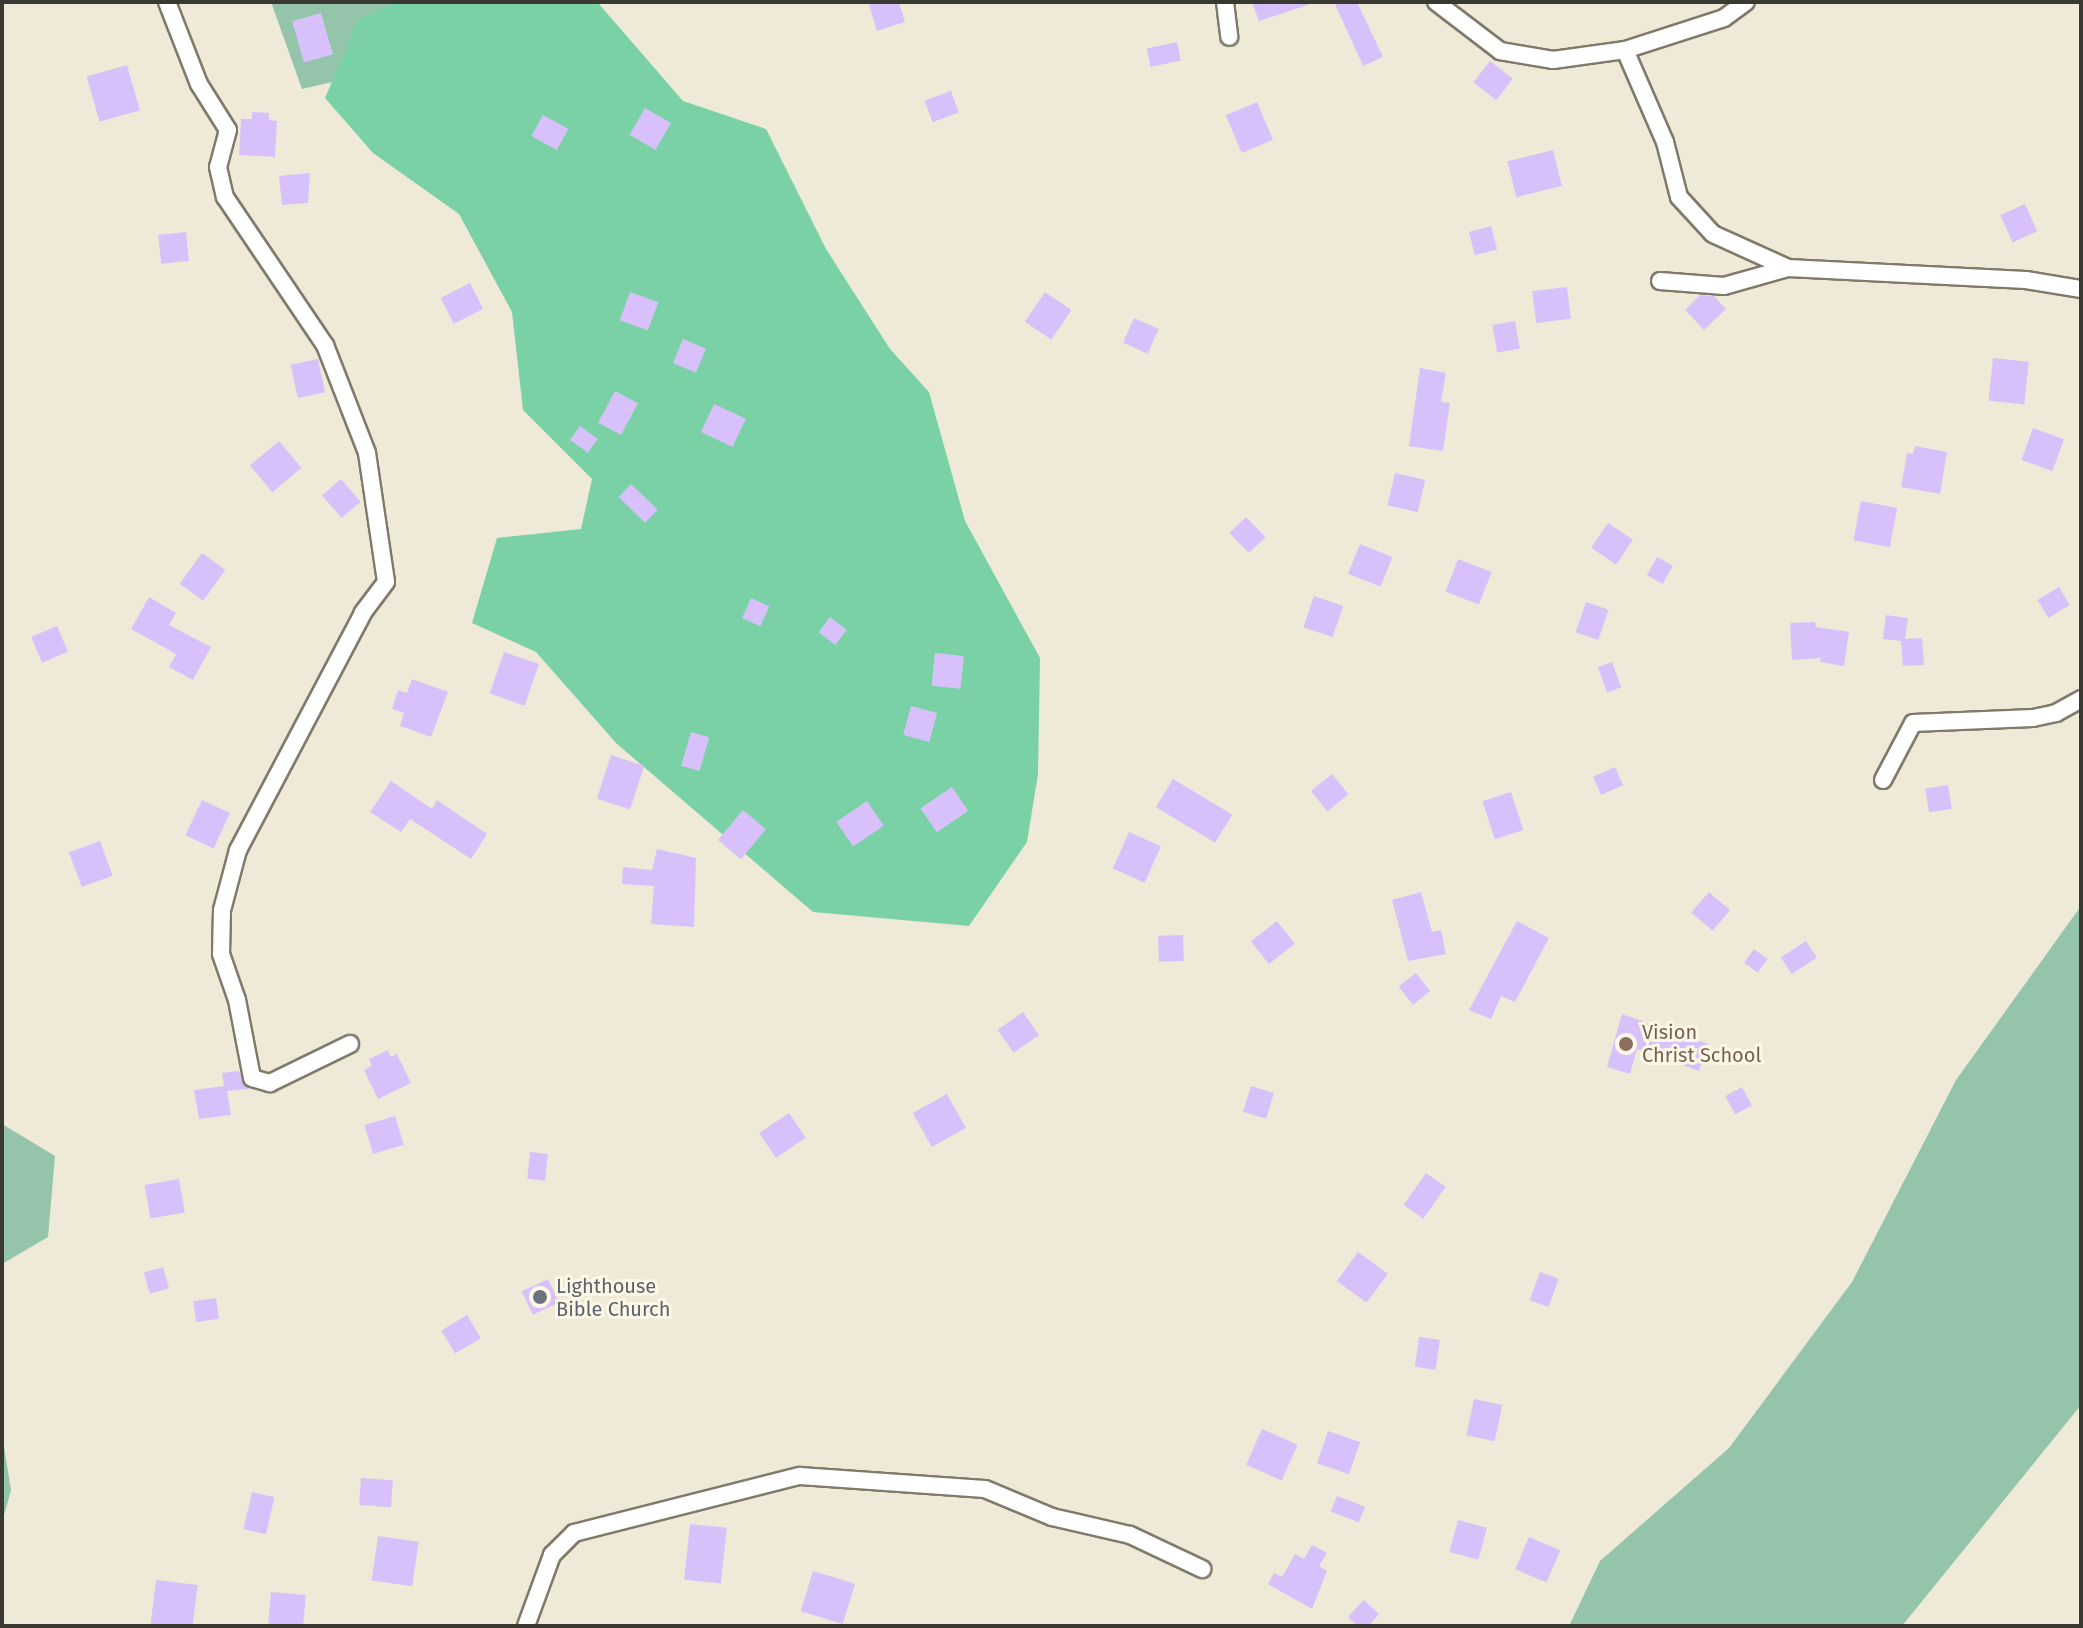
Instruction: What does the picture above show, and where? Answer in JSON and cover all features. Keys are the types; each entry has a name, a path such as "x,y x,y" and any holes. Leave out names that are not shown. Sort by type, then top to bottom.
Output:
{"street":[{"path":"167,2 199,84 228,130 218,167 225,197 325,345 367,453 386,582 363,613 258,808 238,850 221,925 221,954 237,1000 252,1078 270,1083 350,1044"},
{"path":"1225,2 1229,37"},
{"path":"1436,2 1500,51 1553,60 1625,50 1724,18 1746,2"},
{"path":"1625,50 1665,142 1679,197 1713,234 1788,268"},
{"path":"1660,281 1724,286 1788,268 2026,280 2081,289"},
{"path":"1883,780 1913,723 2033,718 2056,713 2081,699"},
{"path":"526,1626 552,1555 574,1533 800,1476 985,1489 1052,1517 1130,1535 1202,1569"}],"green space":[{"path":"271,2 532,2 482,47 302,89"},
{"path":"395,2 599,4 683,101 766,129 826,249 890,349 929,392 965,521 1040,658 1038,774 1027,842 969,926 813,912 616,743 536,652 472,623 497,538 581,529 592,479 523,410 512,312 459,214 373,153 325,98 358,20"},
{"path":"2081,906 2081,1405 1902,1626 1569,1626 1600,1561 1729,1448 1852,1282 1956,1080"},
{"path":"2,1124 55,1156 48,1237 2,1264"},
{"path":"2,1434 11,1490 2,1523"}],"building":[{"path":"899,2 905,22 877,31 869,5"},
{"path":"1252,2 1308,2 1308,5 1259,21"},
{"path":"1334,2 1357,2 1383,57 1363,66"},
{"path":"321,13 333,54 304,63 292,21"},
{"path":"1177,42 1181,61 1151,67 1147,48"},
{"path":"1490,61 1513,79 1496,100 1473,82"},
{"path":"127,65 140,110 100,122 87,77"},
{"path":"951,91 959,113 933,122 925,101"},
{"path":"1257,102 1273,140 1242,153 1226,115"},
{"path":"645,108 671,123 655,150 630,135"},
{"path":"252,112 269,113 269,120 277,121 275,157 239,155 241,119 252,119"},
{"path":"543,115 568,129 557,150 531,136"},
{"path":"1553,150 1562,186 1516,197 1507,161"},
{"path":"310,173 308,203 282,205 279,176"},
{"path":"2025,204 2037,231 2013,242 2000,215"},
{"path":"1491,226 1497,249 1475,255 1469,232"},
{"path":"186,232 189,261 161,264 158,235"},
{"path":"470,283 483,309 454,324 441,298"},
{"path":"1567,287 1571,319 1536,323 1532,291"},
{"path":"630,292 658,302 648,330 620,320"},
{"path":"1045,292 1072,310 1051,340 1025,322"},
{"path":"1700,295 1714,296 1726,309 1704,330 1685,310"},
{"path":"1134,318 1159,329 1148,354 1123,343"},
{"path":"1515,321 1520,349 1497,353 1492,325"},
{"path":"683,339 706,349 696,373 673,363"},
{"path":"1993,358 2029,362 2024,405 1989,401"},
{"path":"318,359 325,392 298,398 291,365"},
{"path":"1420,368 1446,373 1441,402 1450,403 1443,451 1409,446"},
{"path":"615,391 638,403 621,435 598,423"},
{"path":"714,404 746,419 733,447 701,432"},
{"path":"580,426 598,439 588,453 570,440"},
{"path":"2033,428 2064,439 2052,471 2021,460"},
{"path":"279,441 301,468 272,492 250,465"},
{"path":"1915,446 1947,452 1940,494 1901,487 1907,453 1913,454"},
{"path":"1395,473 1425,480 1418,512 1388,505"},
{"path":"341,479 361,502 342,518 322,495"},
{"path":"631,484 658,510 645,523 618,497"},
{"path":"1861,501 1897,508 1890,547 1853,540"},
{"path":"1246,517 1265,537 1249,553 1229,533"},
{"path":"1608,523 1633,540 1616,565 1591,548"},
{"path":"1360,544 1392,557 1380,587 1348,574"},
{"path":"202,553 225,570 203,601 180,584"},
{"path":"1657,557 1673,566 1663,584 1647,575"},
{"path":"1458,559 1492,572 1479,605 1445,592"},
{"path":"2059,587 2070,605 2048,618 2038,600"},
{"path":"1314,596 1343,606 1333,637 1303,627"},
{"path":"149,597 176,613 169,625 211,647 193,680 169,667 176,654 131,629"},
{"path":"751,598 769,606 760,626 742,618"},
{"path":"1586,602 1609,610 1598,640 1576,632"},
{"path":"1886,615 1908,618 1905,639 1922,638 1924,665 1903,666 1901,641 1883,639"},
{"path":"830,617 847,630 835,645 819,632"},
{"path":"1815,622 1816,627 1849,632 1844,666 1820,662 1821,658 1792,660 1790,623"},
{"path":"57,626 68,652 42,663 31,637"},
{"path":"504,652 539,664 525,706 490,694"},
{"path":"935,653 964,656 960,689 932,686"},
{"path":"1612,662 1621,687 1607,693 1598,667"},
{"path":"412,679 448,692 431,737 400,726 404,713 392,709 398,690 407,693"},
{"path":"911,706 937,713 929,742 903,735"},
{"path":"691,732 709,737 700,771 681,766"},
{"path":"611,755 644,766 630,810 597,799"},
{"path":"1615,767 1623,785 1601,795 1593,777"},
{"path":"1332,774 1348,794 1327,811 1311,791"},
{"path":"1173,779 1232,815 1215,843 1156,807"},
{"path":"391,781 432,809 437,800 487,834 471,859 410,819 401,832 370,812"},
{"path":"1948,785 1952,809 1929,812 1925,789"},
{"path":"952,787 968,811 937,832 920,808"},
{"path":"1511,792 1523,830 1495,839 1482,801"},
{"path":"202,800 230,813 214,848 186,835"},
{"path":"867,801 884,826 853,847 836,822"},
{"path":"743,810 766,829 741,859 718,840"},
{"path":"1129,832 1161,846 1145,883 1113,869"},
{"path":"100,841 113,876 82,887 69,852"},
{"path":"657,849 696,858 694,927 651,924 654,886 622,884 623,867 652,870"},
{"path":"1421,892 1432,932 1441,930 1446,954 1408,961 1392,900"},
{"path":"1709,892 1730,910 1712,931 1691,912"},
{"path":"1277,921 1295,944 1269,964 1251,941"},
{"path":"1517,921 1549,938 1515,1002 1501,996 1491,1019 1469,1010"},
{"path":"1183,935 1184,961 1159,962 1158,936"},
{"path":"1806,941 1817,958 1792,974 1781,957"},
{"path":"1754,949 1768,959 1758,973 1744,963"},
{"path":"1416,973 1430,991 1413,1005 1399,987"},
{"path":"1023,1012 1039,1035 1014,1053 998,1030"},
{"path":"1622,1014 1708,1044 1699,1071 1637,1049 1630,1074 1607,1067"},
{"path":"388,1050 391,1057 397,1054 411,1083 378,1099 364,1070 372,1066 369,1059"},
{"path":"239,1071 249,1089 227,1091 231,1115 199,1119 194,1090 224,1086 222,1073"},
{"path":"1251,1086 1274,1093 1266,1119 1243,1112"},
{"path":"1742,1087 1752,1106 1735,1114 1725,1096"},
{"path":"947,1094 966,1128 932,1147 913,1113"},
{"path":"789,1113 806,1138 776,1158 759,1133"},
{"path":"395,1116 404,1145 373,1154 364,1125"},
{"path":"530,1152 548,1154 545,1181 527,1179"},
{"path":"1426,1173 1446,1187 1423,1219 1404,1205"},
{"path":"179,1179 185,1212 150,1219 145,1185"},
{"path":"1358,1252 1388,1274 1367,1303 1337,1281"},
{"path":"163,1267 169,1288 150,1294 144,1273"},
{"path":"1540,1272 1559,1279 1549,1307 1530,1300"},
{"name":"Lighthouse Bible Church","path":"548,1279 559,1303 533,1315 522,1291"},
{"path":"216,1298 219,1319 196,1322 193,1301"},
{"path":"467,1315 481,1338 455,1354 441,1330"},
{"path":"1419,1337 1440,1340 1436,1370 1415,1367"},
{"path":"1474,1399 1502,1405 1495,1441 1466,1435"},
{"path":"1262,1429 1298,1445 1282,1480 1246,1465"},
{"path":"1328,1431 1360,1442 1349,1474 1317,1463"},
{"path":"361,1478 393,1480 391,1507 359,1505"},
{"path":"252,1492 274,1497 266,1534 243,1529"},
{"path":"1337,1496 1365,1507 1359,1523 1331,1512"},
{"path":"1458,1520 1487,1528 1478,1560 1449,1552"},
{"path":"690,1524 727,1528 721,1584 684,1580"},
{"path":"378,1536 419,1542 412,1586 372,1581"},
{"path":"1529,1537 1560,1550 1547,1583 1515,1569"},
{"path":"1312,1545 1327,1553 1319,1566 1327,1571 1312,1609 1268,1584 1274,1573 1282,1577 1295,1554 1304,1559"},
{"path":"813,1571 855,1584 843,1624 801,1611"},
{"path":"156,1580 198,1585 193,1626 150,1626"},
{"path":"271,1592 306,1595 303,1626 268,1626"},
{"path":"1364,1600 1379,1614 1369,1626 1357,1626 1348,1617"}],"place":[{"name":"Vision Christ School","path":"1626,1044"},
{"name":"Lighthouse Bible Church","path":"540,1297"}]}
